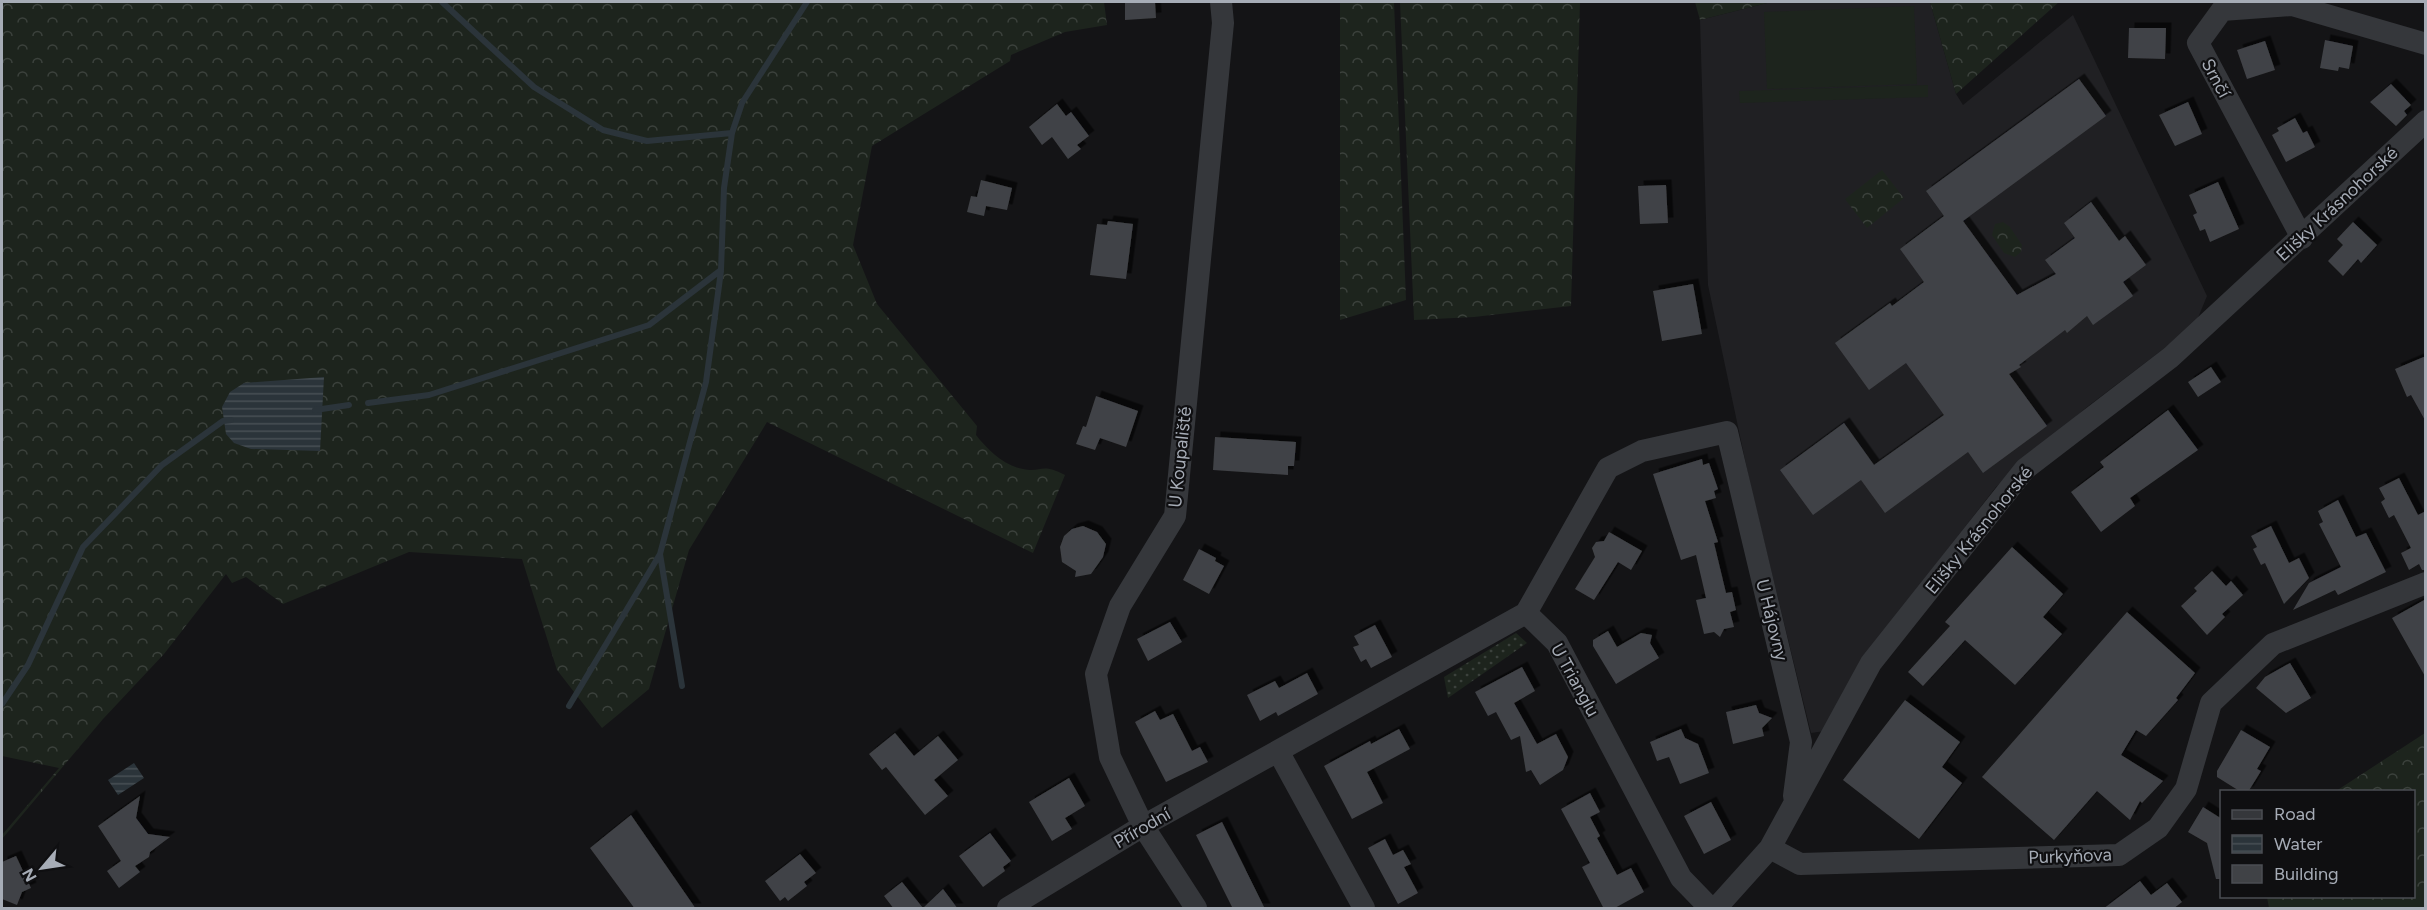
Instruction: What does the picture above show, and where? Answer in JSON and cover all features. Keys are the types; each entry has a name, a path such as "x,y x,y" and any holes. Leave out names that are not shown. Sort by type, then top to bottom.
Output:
{"street":[{"name":"U Koupaliště","path":"1196,909 1143,826 1110,757 1096,674 1120,606 1175,516 1223,23 1221,2"},
{"name":"Srnčí","path":"2302,237 2198,44 2222,10 2292,5 2426,44"},
{"name":"Elišky Krásnohorské","path":"1716,909 1770,848 1871,663 2025,469 2171,357 2426,121"},
{"name":"U Hájovny","path":"1526,613 1608,468 1642,451 1726,432 1801,742 1793,809"},
{"name":"Purkyňova","path":"1770,848 1800,864 2120,855 2157,828 2186,789 2211,703 2273,644 2426,583"},
{"name":"Přírodní","path":"1008,909 1143,826 1526,613"},
{"name":"U Trianglu","path":"1526,613 1557,643 1681,878 1710,909"},
{"path":"1278,751 1364,909"}],"shaded area":[{"path":"1771,2 1930,2 1956,94 1963,105 2073,15 2207,296 2195,325 2087,407 1996,487 1871,648 1825,731 1811,733 1751,488 1708,285 1700,20"}],"green space":[{"path":"2,2 1104,2 1107,25 1065,32 1011,55 1010,61 872,146 853,245 877,304 977,426 976,435 985,446 1003,461 1016,467 1030,470 1046,468 1065,475 1033,553 767,422 689,550 649,689 602,728 557,670 522,559 409,552 283,604 246,577 232,583 226,574 164,654 103,719 2,839 2,835 59,768 2,756"},
{"path":"1340,2 1394,2 1406,300 1340,320"},
{"path":"1400,2 1580,2 1571,306 1474,317 1414,320"},
{"path":"1695,2 1771,2 1700,20"},
{"path":"1930,2 2059,2 1956,94"},
{"path":"1914,6 1917,84 1767,89 1764,12"},
{"path":"1928,85 1928,97 1740,103 1739,91"},
{"path":"1882,170 1904,198 1867,228 1845,199"},
{"path":"2003,222 2010,227 2022,245 2021,252 2015,257 2004,253 1992,235 1995,224"},
{"path":"1516,633 1527,643 1448,698 1444,677"},
{"path":"2425,733 2425,908 2269,908 2267,898 2415,898 2415,790 2338,790"}],"water":[{"path":"324,377 320,451 251,449 234,443 226,434 222,407 230,392 244,383"},
{"path":"134,763 144,778 118,795 108,780"}],"building":[{"path":"1125,2 1155,2 1156,18 1125,20"},
{"path":"2129,28 2166,28 2165,59 2128,58"},
{"path":"2325,40 2353,46 2349,69 2339,67 2338,71 2320,68"},
{"path":"2265,41 2275,70 2247,79 2237,50"},
{"path":"2079,79 2106,116 1963,221 2017,295 2056,274 2045,260 2075,238 2064,223 2091,202 2119,241 2125,236 2146,265 2123,282 2133,296 2093,325 2087,316 2067,333 2065,330 2019,365 2021,367 2009,374 2047,426 1983,473 1968,452 1885,513 1861,480 1813,515 1780,470 1844,423 1874,465 1944,415 1906,363 1869,390 1835,343 1890,303 1892,306 1924,282 1900,249 1944,216 1926,191"},
{"path":"2391,84 2411,105 2404,111 2407,115 2396,126 2370,102"},
{"path":"2188,102 2202,134 2175,146 2159,115"},
{"path":"1057,104 1066,116 1071,112 1089,136 1077,145 1081,149 1068,159 1052,137 1042,145 1029,127"},
{"path":"2295,118 2303,133 2307,131 2315,147 2286,162 2272,135 2279,131 2277,128"},
{"path":"981,180 1012,188 1007,210 986,206 984,216 967,212 971,196 977,197"},
{"path":"2218,182 2239,229 2210,242 2205,229 2200,231 2193,215 2197,213 2189,195"},
{"path":"1666,185 1668,223 1640,224 1638,186"},
{"path":"1108,221 1133,224 1126,279 1090,275 1097,224 1107,225"},
{"path":"2353,222 2377,245 2361,263 2358,259 2343,276 2328,261 2343,245 2337,239"},
{"path":"1693,284 1702,334 1662,341 1653,291"},
{"path":"2426,356 2426,422 2411,395 2407,397 2395,369"},
{"path":"2211,367 2221,382 2198,397 2188,382"},
{"path":"1096,396 1138,411 1126,447 1100,438 1095,450 1076,444 1083,426 1086,427"},
{"path":"2168,410 2198,450 2130,498 2135,506 2101,532 2071,492 2104,467 2100,462"},
{"path":"1215,437 1296,442 1294,466 1288,466 1288,475 1213,470"},
{"path":"1702,459 1703,465 1709,463 1718,489 1714,491 1716,498 1705,501 1718,542 1714,543 1726,593 1732,592 1736,610 1730,612 1734,627 1724,629 1720,637 1714,632 1704,634 1696,600 1706,598 1696,555 1681,560 1653,474"},
{"path":"2399,478 2418,515 2426,511 2426,570 2422,570 2419,564 2409,570 2401,553 2411,548 2394,515 2389,518 2381,502 2385,499 2379,488"},
{"path":"2338,500 2356,537 2366,533 2386,572 2338,595 2335,590 2293,610 2309,583 2341,567 2319,524 2323,522 2318,511"},
{"path":"1083,526 1097,532 1106,544 1103,557 1091,574 1075,577 1076,571 1062,562 1060,547 1064,536 1072,529"},
{"path":"2271,526 2289,563 2299,558 2309,578 2284,604 2265,563 2261,565 2253,549 2257,547 2251,536"},
{"path":"1609,532 1642,551 1631,570 1618,562 1594,600 1575,589 1595,557 1592,548 1596,542 1604,541"},
{"path":"2012,547 2063,594 2043,617 2062,634 2015,685 1965,640 1923,686 1908,672 1950,626 1945,622"},
{"path":"1199,549 1216,558 1215,561 1224,566 1209,594 1183,580"},
{"path":"2212,571 2226,586 2231,581 2243,595 2222,614 2225,617 2207,635 2181,606 2197,591 2194,588"},
{"path":"2426,599 2426,678 2392,618"},
{"path":"2127,612 2195,673 2176,698 2178,700 2146,736 2136,730 2121,755 2163,781 2142,803 2140,801 2130,820 2097,791 2054,840 1982,777"},
{"path":"1170,622 1182,642 1148,661 1137,639"},
{"path":"1375,625 1392,657 1371,668 1366,659 1361,662 1353,647 1359,645 1354,636"},
{"path":"1608,631 1617,647 1641,633 1652,635 1650,643 1659,658 1616,684 1593,646 1593,640"},
{"path":"2290,663 2311,698 2286,713 2256,688 2265,677"},
{"path":"1522,667 1535,691 1514,703 1537,744 1556,734 1568,757 1563,770 1540,785 1531,770 1526,772 1520,736 1511,740 1496,712 1488,716 1475,692"},
{"path":"1307,673 1318,694 1278,716 1276,712 1260,721 1247,695 1275,681 1279,688"},
{"path":"1905,700 1960,742 1942,767 1962,783 1919,839 1843,780"},
{"path":"1756,705 1759,713 1772,718 1762,728 1764,736 1733,744 1726,712"},
{"path":"1155,711 1160,720 1173,714 1192,751 1200,747 1208,762 1166,782 1135,722"},
{"path":"1399,729 1410,749 1367,772 1383,803 1352,819 1324,766 1370,741 1371,744"},
{"path":"1681,729 1685,738 1698,744 1709,773 1680,784 1669,757 1657,761 1650,742"},
{"path":"2241,730 2270,747 2257,769 2261,771 2249,790 2238,790 2217,777 2217,771"},
{"path":"895,733 914,756 938,736 958,760 934,780 948,796 925,815 886,767 882,770 869,754"},
{"path":"1069,778 1085,806 1065,818 1072,829 1052,841 1029,802"},
{"path":"1590,793 1600,812 1590,817 1600,836 1597,838 1617,875 1631,868 1644,892 1613,909 1604,909 1582,867 1590,863 1561,809"},
{"path":"140,796 136,818 148,834 170,837 150,852 149,857 135,866 140,872 119,888 107,871 121,861 98,826"},
{"path":"1711,802 1731,840 1704,854 1684,816"},
{"path":"2203,807 2220,818 2220,879 2216,879 2207,843 2188,832"},
{"path":"631,815 696,909 635,909 590,848"},
{"path":"1222,822 1265,909 1233,909 1196,835"},
{"path":"990,833 1011,861 1003,867 1005,871 983,887 959,856"},
{"path":"1385,839 1393,855 1403,850 1411,864 1404,867 1418,893 1398,904 1368,848"},
{"path":"800,854 816,873 804,882 807,886 788,901 785,897 780,901 765,881"},
{"path":"16,856 31,888 22,892 17,905 2,899 2,862"},
{"path":"2140,881 2151,895 2167,883 2182,902 2173,909 2103,909"},
{"path":"902,882 923,908 943,889 958,909 894,909 884,896"}],"waterway":[{"path":"442,2 534,87 603,130 647,141 732,133"},
{"path":"368,403 429,395 649,325 721,270 724,188 732,133 742,103 807,2"},
{"path":"569,706 660,554 706,382 721,271"},
{"path":"315,410 349,405"},
{"path":"2,704 28,665 83,547 162,465 223,421 231,420"},
{"path":"660,554 682,686"}]}
